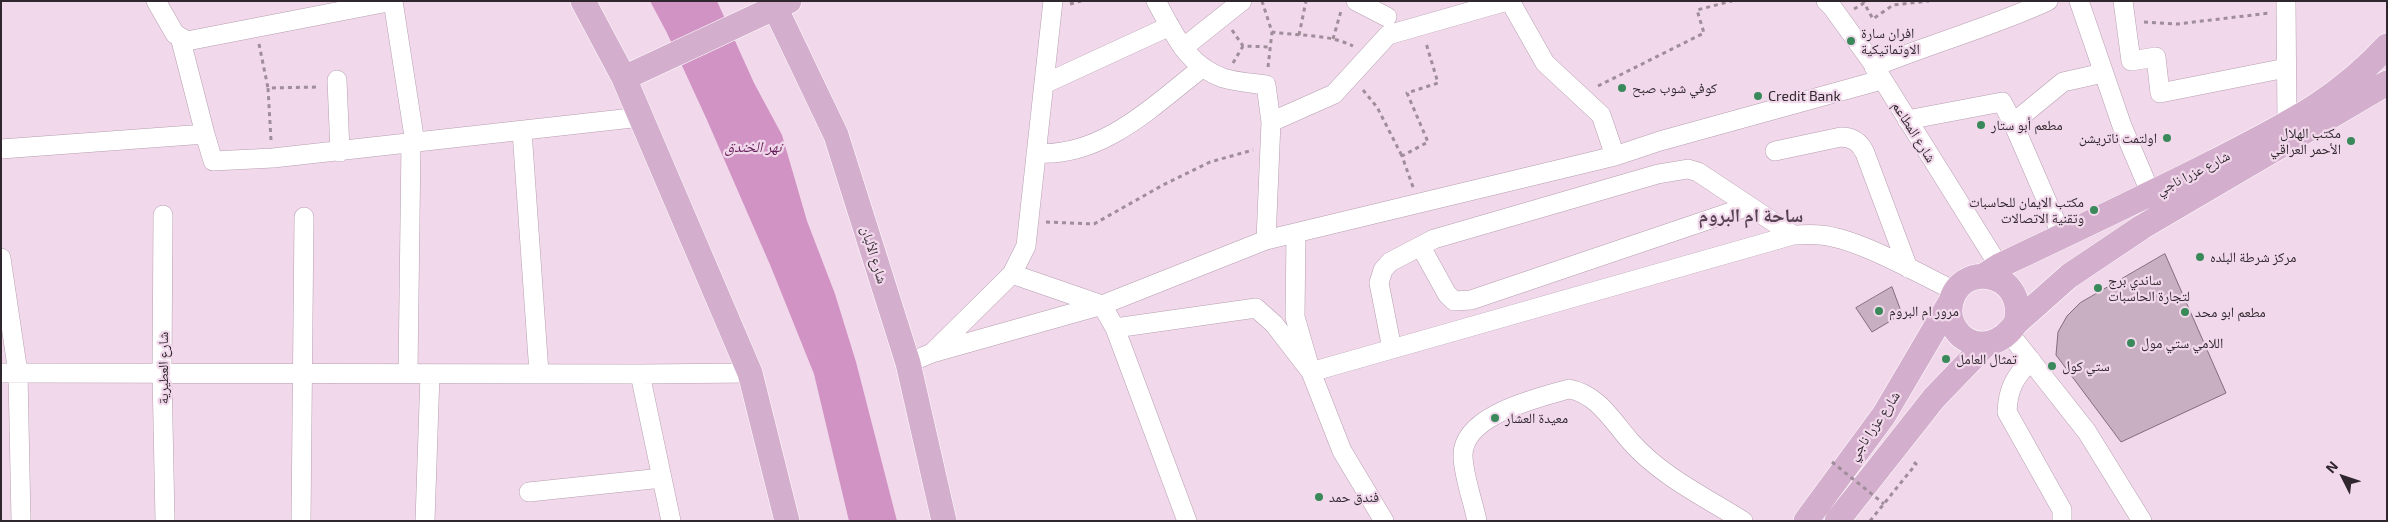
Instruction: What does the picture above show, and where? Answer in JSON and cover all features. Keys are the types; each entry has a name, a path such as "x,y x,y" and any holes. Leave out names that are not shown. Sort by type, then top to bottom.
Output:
{"main road":[{"path":"583,1 634,74 641,118 750,373 787,521"},
{"path":"634,74 774,6"},
{"name":"شارع الألبان","path":"774,6 836,135 908,363 944,521"},
{"name":"شارع عزرا ناجي","path":"1991,271 2151,194 2302,117 2358,76 2387,46"},
{"name":"شارع عزرا ناجي","path":"2012,328 2069,276 2142,227 2387,83"},
{"path":"1991,271 2012,290 2017,301 2018,312 2012,328 1995,343 1975,343 1957,332 1949,312 1953,296 1972,278 1991,271"},
{"name":"شارع عزرا ناجي","path":"1806,521 1884,415 1953,296"},
{"name":"شارع عزرا ناجي","path":"1837,521 1934,398 1986,344"}],"street":[{"path":"156,1 175,34 187,42 256,30 325,8 393,1 413,143 408,372"},
{"path":"932,353 1012,274 1026,246 1053,1"},
{"path":"1156,1 1183,48 1194,63 1224,78 1266,86 1272,122 1266,240"},
{"path":"1183,48 1242,1"},
{"path":"1356,1 1388,18 1422,25 1508,1 1545,63 1601,115 1615,156"},
{"name":"شارع المطاعم","path":"1826,1 1840,17 1907,120 1991,271"},
{"path":"908,363 932,353 1102,305 1266,240 1615,156 1878,74 1927,45 2007,20 2048,1"},
{"path":"2079,1 2122,126 2151,194"},
{"path":"2123,1 2132,61 2156,57 2160,93 2286,68"},
{"path":"2286,6 2287,124"},
{"path":"1272,122 1334,94 1370,55 1388,18"},
{"path":"1044,84 1170,26"},
{"path":"180,37 213,161 340,152 641,118"},
{"path":"1036,153 1050,154 1095,144 1125,127 1203,67"},
{"path":"2013,123 2063,82 2103,72"},
{"path":"337,83 340,152"},
{"path":"1907,120 2002,102 2062,236"},
{"path":"522,131 540,373"},
{"path":"1,149 205,134"},
{"path":"1775,151 1841,136 1858,142 1864,153 1908,268"},
{"path":"1392,349 1379,283 1380,277 1390,262 1434,239 1675,170 1688,169 1698,172 1793,235"},
{"path":"1421,246 1447,294 1454,301 1471,300 1749,206"},
{"name":"شارع العطيرية","path":"163,215 162,373 165,521"},
{"path":"300,521 304,217"},
{"path":"1296,234 1295,317 1311,372 1342,451 1379,519"},
{"path":"1311,372 1793,235 1821,234 1845,240 1908,268 1953,296"},
{"path":"1,258 21,521"},
{"path":"1012,274 1102,305 1115,328 1187,521"},
{"path":"1115,328 1256,308 1274,324 1311,372"},
{"path":"2012,328 2032,360 2087,432 2142,521"},
{"path":"2032,360 2011,384 2008,397 2008,412 2062,510 2062,521"},
{"path":"10,373 750,373"},
{"path":"425,521 430,374"},
{"path":"640,374 671,521"},
{"path":"1477,521 1463,456 1467,441 1476,427 1497,413 1569,390 1582,391 1604,409 1650,463 1743,521"},
{"path":"529,492 662,478"}],"path":[{"path":"1262,1 1272,32 1266,86"},
{"path":"1299,35 1306,1"},
{"path":"1333,39 1344,1"},
{"path":"1579,96 1704,33 1697,10 1732,1"},
{"path":"1840,17 1864,4 1873,19 1887,7 1893,5 1929,1"},
{"path":"2126,21 2177,24 2286,6"},
{"path":"1223,16 1243,46 1270,47"},
{"path":"1402,156 1428,142 1407,94 1438,83 1422,25"},
{"path":"256,30 268,88 273,158"},
{"path":"1272,32 1333,39 1345,42 1370,55"},
{"path":"1352,75 1377,107 1402,156 1419,204"},
{"path":"268,88 337,83"},
{"path":"1028,221 1094,224 1163,185 1210,162 1270,145"},
{"path":"1832,462 1884,504"},
{"path":"1870,521 1916,464"}],"water":[{"name":"نهر الخندق","path":"650,1 717,1 754,83 782,135 807,221 835,294 856,362 897,521 849,521 814,374 771,267 707,120 667,33"}],"building":[{"name":"اللامي ستي مول","path":"2165,254 2226,393 2121,442 2056,355 2058,332 2067,316 2080,303"},
{"name":"مرور ام البروم","path":"1892,287 1902,314 1872,332 1856,308"}],"place":[{"name":"افران سارة الاوتماتيكية","path":"1851,41"},
{"name":"كوفي شوب صبح","path":"1622,88"},
{"name":"Credit Bank","path":"1758,96"},
{"name":"مطعم أبو ستار","path":"1981,125"},
{"name":"اولتمت ناتريشن","path":"2167,138"},
{"name":"مكتب الهلال الأحمر العراقي","path":"2351,141"},
{"name":"مكتب الايمان للحاسبات وتقنية الاتصالات","path":"2094,210"},
{"name":"مركز شرطة البلده","path":"2200,257"},
{"name":"ساندي برج لتجارة الحاسبات","path":"2098,288"},
{"name":"مرور ام البروم","path":"1879,311"},
{"name":"مطعم ابو محد","path":"2185,312"},
{"name":"اللامي ستي مول","path":"2131,343"},
{"name":"تمثال العامل","path":"1946,359"},
{"name":"ستي كول","path":"2052,366"},
{"name":"معيدة العشار","path":"1495,418"},
{"name":"فندق حمد","path":"1319,497"}],"district":[{"name":"ساحة ام البروم","path":"1751,216"}]}
